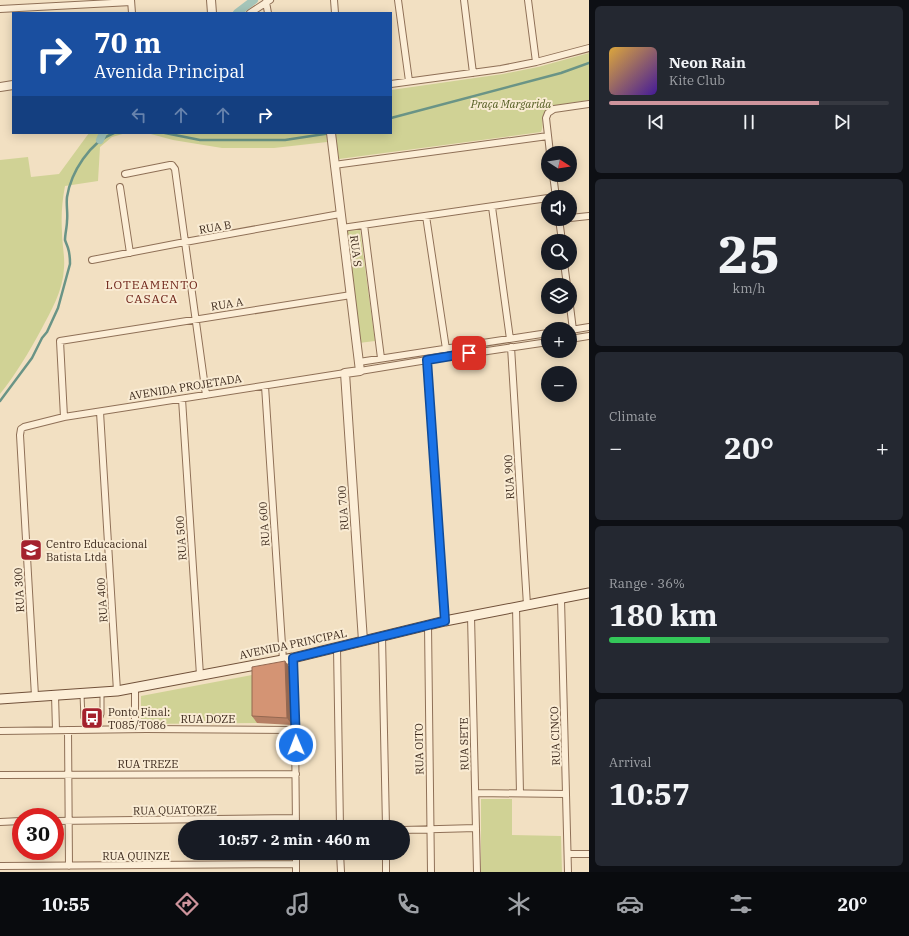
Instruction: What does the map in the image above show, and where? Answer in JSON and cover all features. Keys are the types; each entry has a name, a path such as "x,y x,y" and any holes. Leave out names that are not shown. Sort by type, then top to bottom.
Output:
{"main road":[{"name":"AVENIDA PRINCIPAL","path":"0,699 117,691 293,658 445,621 589,593"}],"street":[{"path":"211,0 212,12"},
{"path":"334,0 335,12"},
{"path":"398,0 409,81"},
{"path":"464,0 473,73"},
{"path":"528,0 536,62"},
{"path":"0,9 131,1 132,12"},
{"path":"252,12 268,1"},
{"path":"268,1 268,12"},
{"path":"392,84 501,69 536,62 589,48"},
{"path":"0,87 12,85"},
{"path":"549,146 546,118 548,113 554,109 589,104"},
{"name":"RUA S","path":"331,134 360,371"},
{"path":"334,165 548,136"},
{"path":"126,174 170,165 172,165 175,169 206,395"},
{"path":"120,187 130,253"},
{"path":"342,228 541,199"},
{"path":"492,206 510,339"},
{"name":"RUA B","path":"92,260 340,214"},
{"path":"426,216 446,349"},
{"path":"577,217 589,216"},
{"name":"RUA S","path":"364,225 381,358"},
{"name":"RUA A","path":"64,417 60,341 350,295"},
{"path":"577,329 589,327"},
{"path":"359,362 541,335"},
{"path":"577,338 589,336"},
{"path":"360,371 541,343"},
{"name":"RUA 900","path":"511,347 527,605"},
{"path":"427,360 445,621"},
{"name":"AVENIDA PROJETADA","path":"20,435 21,429 24,427 64,417 360,371"},
{"name":"RUA 700","path":"345,373 363,641"},
{"name":"RUA 600","path":"265,386 283,660"},
{"name":"RUA 500","path":"182,399 200,675"},
{"name":"RUA 400","path":"100,412 117,691"},
{"name":"RUA 300","path":"20,435 35,696"},
{"name":"RUA CINCO","path":"561,599 568,872"},
{"path":"516,607 520,793"},
{"name":"RUA SETE","path":"471,616 477,872"},
{"name":"RUA OITO","path":"428,625 431,872"},
{"path":"382,636 386,820"},
{"path":"337,648 340,820"},
{"path":"293,658 296,730 296,818"},
{"path":"135,687 135,729"},
{"path":"55,695 56,730"},
{"name":"RUA DOZE","path":"0,731 135,729 296,730"},
{"path":"68,730 69,866"},
{"name":"RUA TREZE","path":"0,775 296,774"},
{"path":"476,793 566,794"},
{"name":"RUA QUATORZE","path":"64,821 296,818"},
{"path":"0,822 12,821"},
{"path":"410,830 476,828"},
{"path":"568,854 589,854"},
{"path":"296,860 296,872"},
{"path":"340,860 340,872"},
{"path":"386,860 386,872"},
{"name":"RUA QUINZE","path":"0,866 46,869 69,866 122,869 296,864"}],"lane":[{"path":"82,693 82,717 92,718 101,717 102,692"}],"green space":[{"name":"Praça Margarida","path":"589,53 589,100 552,106 544,113 541,132 339,159 335,134 392,134 392,90 503,74 538,67"},
{"path":"88,134 122,134 112,137 100,147 98,181 65,186 62,203 64,268 59,293 49,316 32,346 17,371 0,394 0,160 28,157 31,177 59,174"},
{"path":"151,134 326,134 327,142 274,148 222,148 173,140"},
{"path":"360,230 375,341 359,343 345,231"},
{"path":"257,674 257,723 141,724 141,696"},
{"path":"481,799 512,799 512,835 561,836 562,872 481,872"}],"building":[{"path":"285,661 287,718 252,716 252,667"}],"waterway":[{"path":"238,12 254,0"},
{"path":"392,118 561,73 589,63"},
{"path":"100,140 103,134"},
{"path":"0,401 32,358 42,338 47,332 58,308 70,264 69,252 65,240 67,197 69,187 77,168 83,159 97,143 112,134"},
{"path":"170,134 200,140 285,140 324,134"}],"place":[{"name":"Centro Educacional Batista Ltda","path":"31,550"},
{"name":"Ponto Final: T085/T086","path":"92,718"}],"district":[{"name":"LOTEAMENTO CASACA","path":"152,291"}],"route":[{"path":"296,745 293,658 445,621 427,360 469,353"}]}
